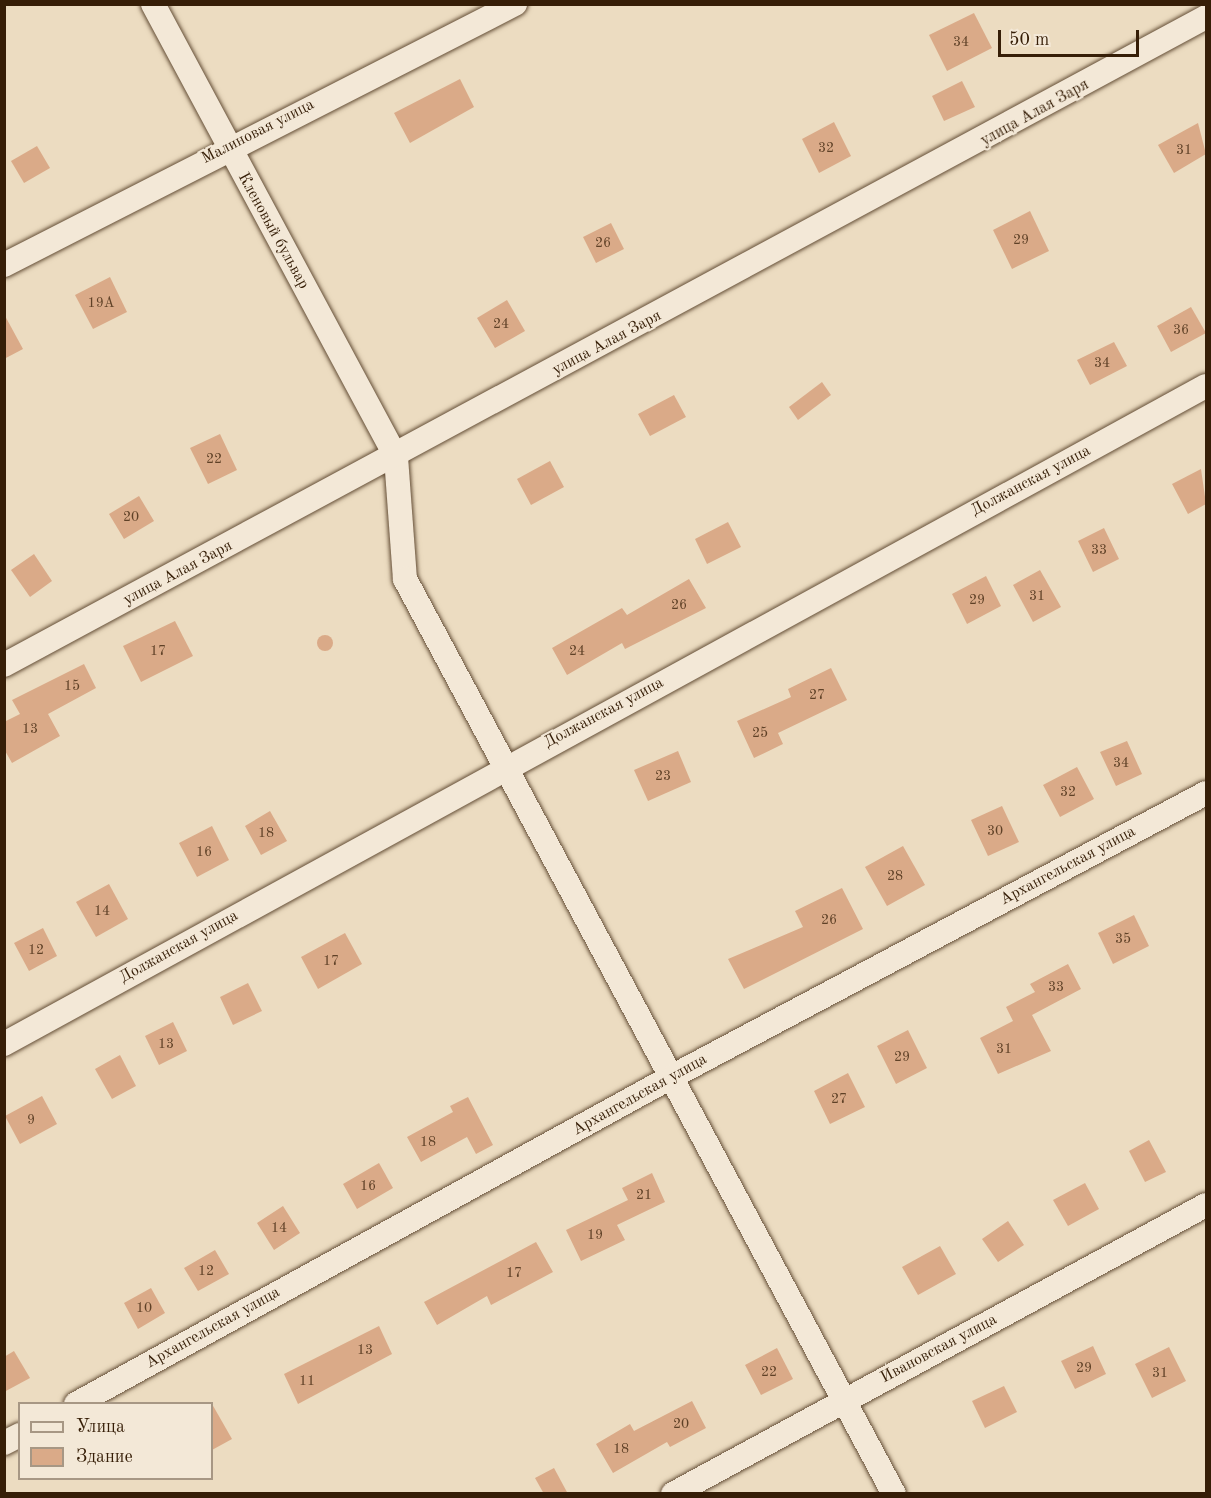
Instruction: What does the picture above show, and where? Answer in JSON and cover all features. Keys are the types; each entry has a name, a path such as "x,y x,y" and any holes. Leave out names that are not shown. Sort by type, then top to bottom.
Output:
{"street":[{"name":"Кленовый бульвар","path":"153,4 396,457"},
{"name":"Малиновая улица","path":"4,265 228,147 514,4"},
{"name":"улица Алая Заря","path":"4,665 396,457 1206,17"},
{"name":"Должанская улица","path":"4,1044 505,766 1206,386"},
{"path":"396,457 405,579 675,1075 847,1399 894,1494"},
{"name":"Архангельская улица","path":"80,1402 675,1075 1206,793"},
{"name":"Ивановская улица","path":"673,1494 1206,1205"},
{"path":"4,1443 18,1436"}],"building":[{"path":"974,13 992,48 947,71 929,35"},
{"path":"460,79 474,107 410,143 394,113"},
{"path":"962,81 975,107 944,121 932,96"},
{"path":"834,122 851,156 819,173 802,139"},
{"path":"1198,123 1206,154 1174,173 1158,145"},
{"path":"37,146 50,168 24,183 11,161"},
{"path":"1030,211 1049,251 1012,269 993,230"},
{"path":"611,223 624,249 596,263 583,237"},
{"path":"110,277 127,312 93,329 75,295"},
{"path":"507,300 525,331 495,348 477,318"},
{"path":"1191,307 1206,333 1171,352 1157,326"},
{"path":"4,314 23,349 4,359"},
{"path":"1114,342 1127,366 1090,385 1077,360"},
{"path":"822,382 831,395 798,420 789,407"},
{"path":"674,395 686,417 650,436 638,414"},
{"path":"220,434 237,470 208,484 190,448"},
{"path":"550,461 564,487 531,505 517,479"},
{"path":"1201,469 1206,504 1188,514 1172,484"},
{"path":"139,496 154,521 124,539 109,514"},
{"path":"728,522 741,547 707,564 695,539"},
{"path":"1104,528 1119,559 1093,572 1078,541"},
{"path":"34,554 52,581 30,597 11,570"},
{"path":"1040,570 1061,607 1033,622 1013,585"},
{"path":"986,576 1001,606 967,624 952,594"},
{"path":"689,579 706,608 625,649 622,643 567,675 552,648 622,608 627,615"},
{"path":"175,621 193,656 141,682 123,646"},
{"path":"325,635 333,643 325,651 317,643"},
{"path":"84,664 96,688 48,714 60,736 12,763 4,749 4,722 20,714 12,700"},
{"path":"831,668 847,700 778,733 783,744 754,758 737,721 791,697 788,689"},
{"path":"1127,741 1142,774 1116,786 1100,752"},
{"path":"678,751 691,782 648,801 634,770"},
{"path":"1077,767 1094,799 1060,817 1043,785"},
{"path":"1002,806 1019,842 988,856 971,820"},
{"path":"270,811 287,841 261,855 245,826"},
{"path":"212,826 229,860 197,877 179,843"},
{"path":"903,846 925,885 887,906 865,867"},
{"path":"109,884 128,919 96,937 76,902"},
{"path":"842,888 863,929 744,989 728,959 803,927 795,911"},
{"path":"1134,915 1149,946 1113,964 1098,933"},
{"path":"43,928 57,956 29,971 14,943"},
{"path":"345,933 362,964 318,989 301,957"},
{"path":"1068,964 1081,989 1032,1015 1051,1051 998,1074 980,1038 1013,1021 1006,1007 1035,992 1030,984"},
{"path":"248,983 262,1011 233,1025 220,997"},
{"path":"173,1022 187,1051 159,1065 145,1036"},
{"path":"908,1030 927,1068 896,1084 877,1046"},
{"path":"120,1055 136,1086 112,1099 95,1069"},
{"path":"848,1073 865,1107 830,1124 814,1091"},
{"path":"42,1096 57,1124 20,1144 5,1116"},
{"path":"468,1097 493,1145 476,1154 467,1137 421,1162 407,1137 453,1112 450,1106"},
{"path":"1149,1140 1166,1172 1145,1182 1129,1151"},
{"path":"379,1163 393,1188 357,1209 343,1184"},
{"path":"652,1173 665,1202 617,1225 625,1240 581,1261 566,1230 628,1200 622,1188"},
{"path":"1085,1183 1099,1209 1068,1226 1053,1200"},
{"path":"283,1206 300,1233 274,1250 257,1223"},
{"path":"1008,1221 1024,1245 998,1262 982,1239"},
{"path":"536,1242 553,1272 491,1305 487,1296 437,1325 424,1302"},
{"path":"940,1246 956,1274 918,1295 902,1267"},
{"path":"215,1250 229,1274 198,1291 184,1268"},
{"path":"151,1288 165,1313 138,1329 124,1303"},
{"path":"379,1326 392,1354 298,1404 284,1374"},
{"path":"1093,1346 1106,1374 1075,1389 1061,1361"},
{"path":"1169,1347 1186,1381 1152,1398 1135,1364"},
{"path":"777,1348 793,1379 761,1395 745,1365"},
{"path":"14,1351 30,1378 4,1392 4,1357"},
{"path":"1004,1386 1017,1412 985,1428 972,1401"},
{"path":"692,1401 706,1428 670,1447 667,1442 613,1473 596,1444 630,1424 634,1431"},
{"path":"213,1406 232,1439 213,1449"},
{"path":"554,1468 568,1494 544,1494 535,1478"}]}
